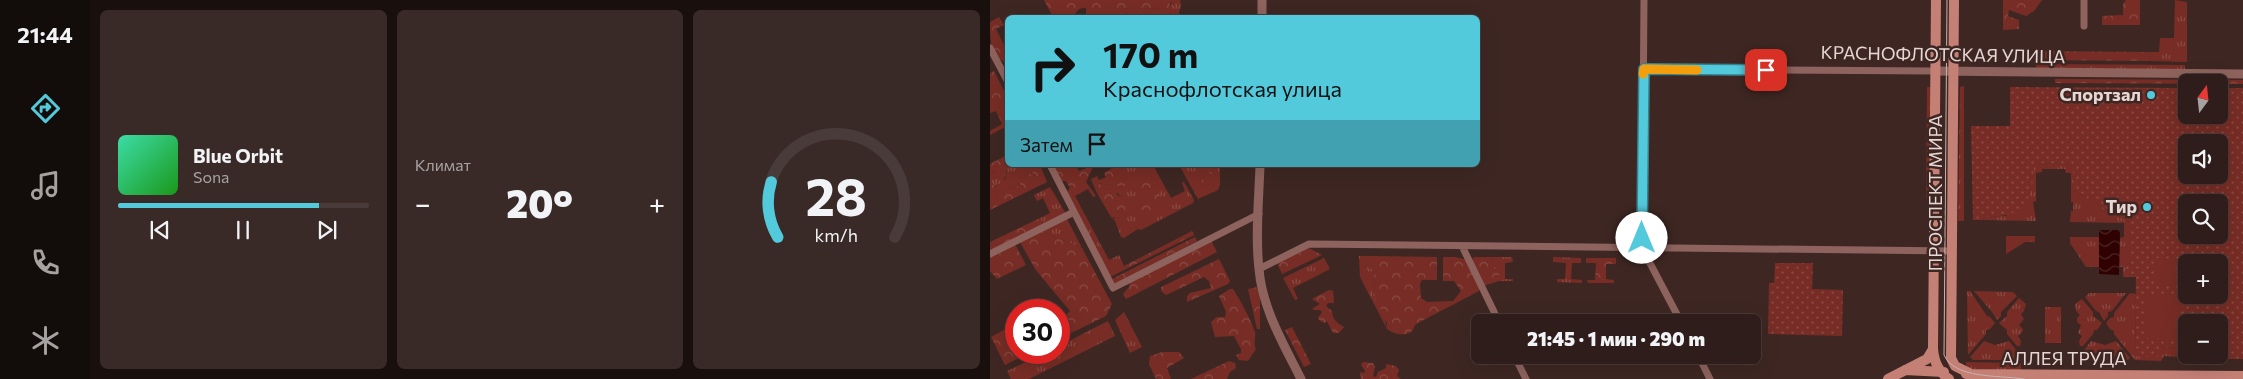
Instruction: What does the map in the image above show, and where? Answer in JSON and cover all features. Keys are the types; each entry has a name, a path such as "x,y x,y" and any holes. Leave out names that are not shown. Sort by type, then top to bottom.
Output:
{"main road":[{"name":"ПРОСПЕКТ МИРА","path":"1936,0 1933,349 1935,363 1940,372"},
{"name":"ПРОСПЕКТ МИРА","path":"1954,0 1951,358 1955,366 1973,375"},
{"path":"1888,379 1927,359 1933,349"},
{"name":"АЛЛЕЯ ТРУДА","path":"1905,370 1973,375 2243,376"},
{"path":"1940,372 1949,379"},
{"path":"2027,375 2039,379"}],"street":[{"path":"1262,0 1262,15"},
{"path":"1644,0 1642,248 1677,314"},
{"path":"2084,0 2084,26"},
{"path":"990,48 1005,76"},
{"name":"КРАСНОФЛОТСКАЯ УЛИЦА","path":"1644,69 2243,74"},
{"path":"1051,167 1113,288 1259,214"},
{"path":"1260,167 1259,269 1264,296 1275,326 1302,379"},
{"path":"990,254 1074,212"},
{"path":"1259,269 1309,244 1952,251"},
{"path":"1462,246 1495,314"},
{"path":"1518,364 1526,379"},
{"path":"1702,364 1710,379"}],"green space":[{"path":"1044,0 1170,0 1170,9 1123,9 1132,15 1085,15 1086,8 1079,9 1074,15 1052,15"},
{"path":"1170,0 1180,0 1178,15 1130,15 1123,9 1167,9 1171,5"},
{"path":"2003,0 2042,0 2034,11 2026,16 2009,10 2008,16 2019,20 2019,29 2003,30"},
{"path":"2126,0 2140,0 2140,25 2102,25 2102,16 2123,15 2123,4"},
{"path":"2175,0 2187,2 2187,62 2150,61 2149,52 2159,52 2160,38 2174,38"},
{"path":"1159,13 1171,13 1171,15 1159,15"},
{"path":"999,17 1004,25 996,29 1005,47 1005,63 994,52 991,41 990,22"},
{"path":"2036,51 2149,52 2150,61 2036,60"},
{"path":"2036,64 2185,65 2185,70 2036,69"},
{"path":"994,71 1005,93 1005,127 990,135 990,131 1002,124 996,111 990,113 990,73"},
{"path":"2055,79 2178,80 2178,84 2055,83"},
{"path":"2228,80 2243,80 2243,84 2228,84"},
{"path":"1964,86 1964,221 1958,221 1960,87"},
{"path":"1927,87 1933,87 1931,197 1926,199"},
{"path":"2010,87 2178,88 2178,124 2228,124 2228,88 2243,88 2243,359 2228,359 2228,314 2178,314 2178,348 2161,347 2161,357 2135,357 2136,277 2126,277 2126,267 2129,262 2129,222 2073,190 2073,164 2034,163 2032,187 2029,197 2018,210 2010,214 1985,217 1983,220 1973,220 1971,126 2010,126"},
{"path":"1005,156 1005,167 1007,167 1004,180 997,181 997,171 990,172 990,164"},
{"path":"2034,163 2073,164 2073,190 2129,222 2129,262 2126,267 2126,277 2123,277 2123,267 2119,267 2120,238 2124,237 2124,223 2070,222 2071,211 2073,211 2073,202 2071,202 2071,173 2066,173 2065,169 2042,169 2042,172 2036,173 2036,201 2033,202 2036,221 1983,220 1985,217 2006,216"},
{"path":"1008,167 1035,167 1026,180 996,197 994,194 996,184 990,185 990,172 997,171 1005,180"},
{"path":"1034,167 1041,167 1047,182 990,210 990,185 996,184 994,194 996,197 1020,185 1021,176 1032,174"},
{"path":"1054,167 1077,167 1079,171 1093,167 1086,182 1096,196 1093,197 1088,189 1075,196 1084,213 1078,216 1067,192 1070,188 1066,181 1061,181"},
{"path":"1110,167 1119,167 1119,177 1127,181 1127,186 1121,187 1092,182 1091,179 1097,176 1099,180 1106,177 1104,173 1111,169"},
{"path":"1119,167 1154,167 1171,198 1185,191 1182,183 1184,182 1194,200 1193,203 1141,230 1138,229 1124,238 1121,237 1115,221 1111,217 1115,219 1117,212 1120,210 1123,212 1123,197 1111,187 1105,185 1098,185 1097,193 1092,182 1121,187 1127,186 1127,181 1119,177"},
{"path":"1136,167 1152,167 1149,172 1150,176 1153,177 1154,183 1159,188 1158,196 1164,208 1159,212 1149,210 1146,218 1141,218 1135,214 1135,210 1144,202 1146,197 1141,192"},
{"path":"1180,167 1220,167 1220,185 1218,190 1198,199"},
{"path":"1204,167 1218,167 1218,184 1216,187 1203,190 1203,181 1207,178 1212,180 1214,174 1211,174"},
{"path":"1104,184 1116,188 1117,195 1127,198 1125,212 1117,211 1117,218 1111,217 1097,193 1098,185"},
{"path":"1050,187 1066,214 1043,225 1040,218 1050,213 1043,198 1037,201 1034,195"},
{"path":"1084,213 1109,260 1119,255 1124,266 1128,268 1110,277 1078,216"},
{"path":"1040,218 1043,225 990,252 990,242"},
{"path":"1067,219 1082,248 1042,231"},
{"path":"1042,231 1082,248 1112,304 1106,316 1070,334 1070,299 1060,299 1035,269 1020,242"},
{"path":"1192,231 1194,235 1128,268 1124,266"},
{"path":"2006,236 2035,236 2035,242 2025,242 2006,254"},
{"path":"1195,237 1197,241 1115,284 1112,279"},
{"path":"2070,237 2099,237 2099,267 2086,267 2070,243"},
{"path":"1211,241 1217,252 1126,299 1123,294 1129,287 1130,282"},
{"path":"1015,244 1026,265 997,279 990,271 990,256"},
{"path":"1309,248 1322,255 1282,274 1277,263"},
{"path":"1359,256 1373,256 1370,258 1370,266 1374,273 1375,301 1383,311 1387,329 1360,277"},
{"path":"1373,256 1437,257 1437,280 1422,280 1420,284 1421,298 1427,302 1453,301 1461,291 1454,281 1443,281 1443,257 1467,260 1480,288 1479,291 1416,324 1409,333 1396,333 1387,329 1387,323 1382,315 1383,311 1375,304 1374,273 1370,266 1370,258"},
{"path":"1474,257 1492,257 1494,260 1490,266 1499,273 1499,281 1483,286 1471,261"},
{"path":"1492,257 1512,257 1513,262 1505,263 1505,279 1513,279 1513,281 1499,281 1497,271 1490,266 1494,260"},
{"path":"1553,257 1581,258 1581,263 1572,263 1571,279 1582,280 1582,283 1557,282 1557,279 1565,279 1566,263 1553,262"},
{"path":"1324,258 1330,269 1293,288 1298,299 1295,300 1283,278"},
{"path":"1586,258 1616,258 1616,264 1606,264 1606,279 1614,280 1614,283 1588,283 1587,280 1595,280 1596,263 1586,263"},
{"path":"2155,258 2175,259 2174,286 2155,285"},
{"path":"1219,259 1230,281 1228,284 1187,302 1187,296 1190,293 1211,288 1209,281 1204,277 1166,295 1161,291 1161,287"},
{"path":"1775,263 1813,263 1812,289 1843,290 1842,336 1768,334 1769,283 1774,283"},
{"path":"1257,287 1260,296 1260,329 1257,329 1248,289"},
{"path":"1233,289 1255,333 1256,349 1248,361 1239,360 1236,355 1241,353 1241,349 1234,336 1215,337 1211,322 1217,317 1225,317 1226,312 1219,296"},
{"path":"1329,290 1333,291 1334,303 1328,303 1326,306 1332,311 1335,320 1344,327 1339,333 1333,333 1327,321 1325,323 1320,321 1318,318 1322,312 1320,310 1313,310 1313,308 1320,304 1312,299"},
{"path":"1967,291 1970,291 1987,316 1995,323 1990,329 1986,330 1986,334 1968,355"},
{"path":"1974,291 2013,292 2017,296 2001,312 2001,316 1997,320"},
{"path":"2089,293 2126,293 2112,311 2108,312 2108,316 2104,321 2099,312 2096,311 2085,297"},
{"path":"2130,293 2136,294 2135,357 2161,347 2178,348 2178,357 2164,356 2161,361 2135,360 2106,323 2110,318 2114,317 2114,313"},
{"path":"2145,294 2178,295 2180,314 2178,314 2178,339 2144,338"},
{"path":"2019,298 2026,304 2021,314 2024,319 2019,325 2023,329 2022,333 2018,336 2021,341 2020,346 2017,346 2007,334 2007,330 1999,323 2007,316 2007,312"},
{"path":"2082,299 2093,312 2093,316 2102,323 2097,330 2094,330 2083,346 2080,346 2079,341 2082,336 2078,333 2081,325 2077,322 2077,318 2080,315 2076,311 2075,304"},
{"path":"2045,307 2061,307 2061,343 2045,343"},
{"path":"1124,312 1142,347 1130,353 1115,320"},
{"path":"1108,321 1115,336 1070,358 1070,340"},
{"path":"1292,327 1311,364 1304,367 1285,330"},
{"path":"1005,329 1005,364 1007,364 1005,365 991,337"},
{"path":"1984,341 1995,345 2009,341 2019,354 2018,360 1973,360 1970,357"},
{"path":"2091,341 2105,345 2116,341 2130,358 2128,360 2082,360 2081,354"},
{"path":"1162,352 1179,352 1184,358 1167,368 1171,379 1156,379 1149,364 1150,356"},
{"path":"1229,361 1235,363 1236,368 1230,372 1227,379 1191,379"},
{"path":"1363,362 1373,363 1375,367 1373,376 1376,377 1378,372 1386,368 1386,364 1396,366 1399,370 1397,376 1401,379 1361,379 1360,372 1364,373 1365,371 1361,365"},
{"path":"1966,362 2021,363 2021,370 1966,369"},
{"path":"1022,364 1059,364 1029,379 1011,379 1007,371"}],"water":[{"path":"2099,230 2120,230 2119,275 2099,274"}],"tram line":[{"path":"1947,0 1944,355 1949,363 1967,372 2024,379"}],"slow traffic":[{"path":"1643,74 1644,69 1697,70"}],"place":[{"name":"Спортзал","path":"2151,95"},
{"name":"Тир","path":"2147,207"}],"route":[{"path":"1642,238 1644,69 1766,70"}]}
